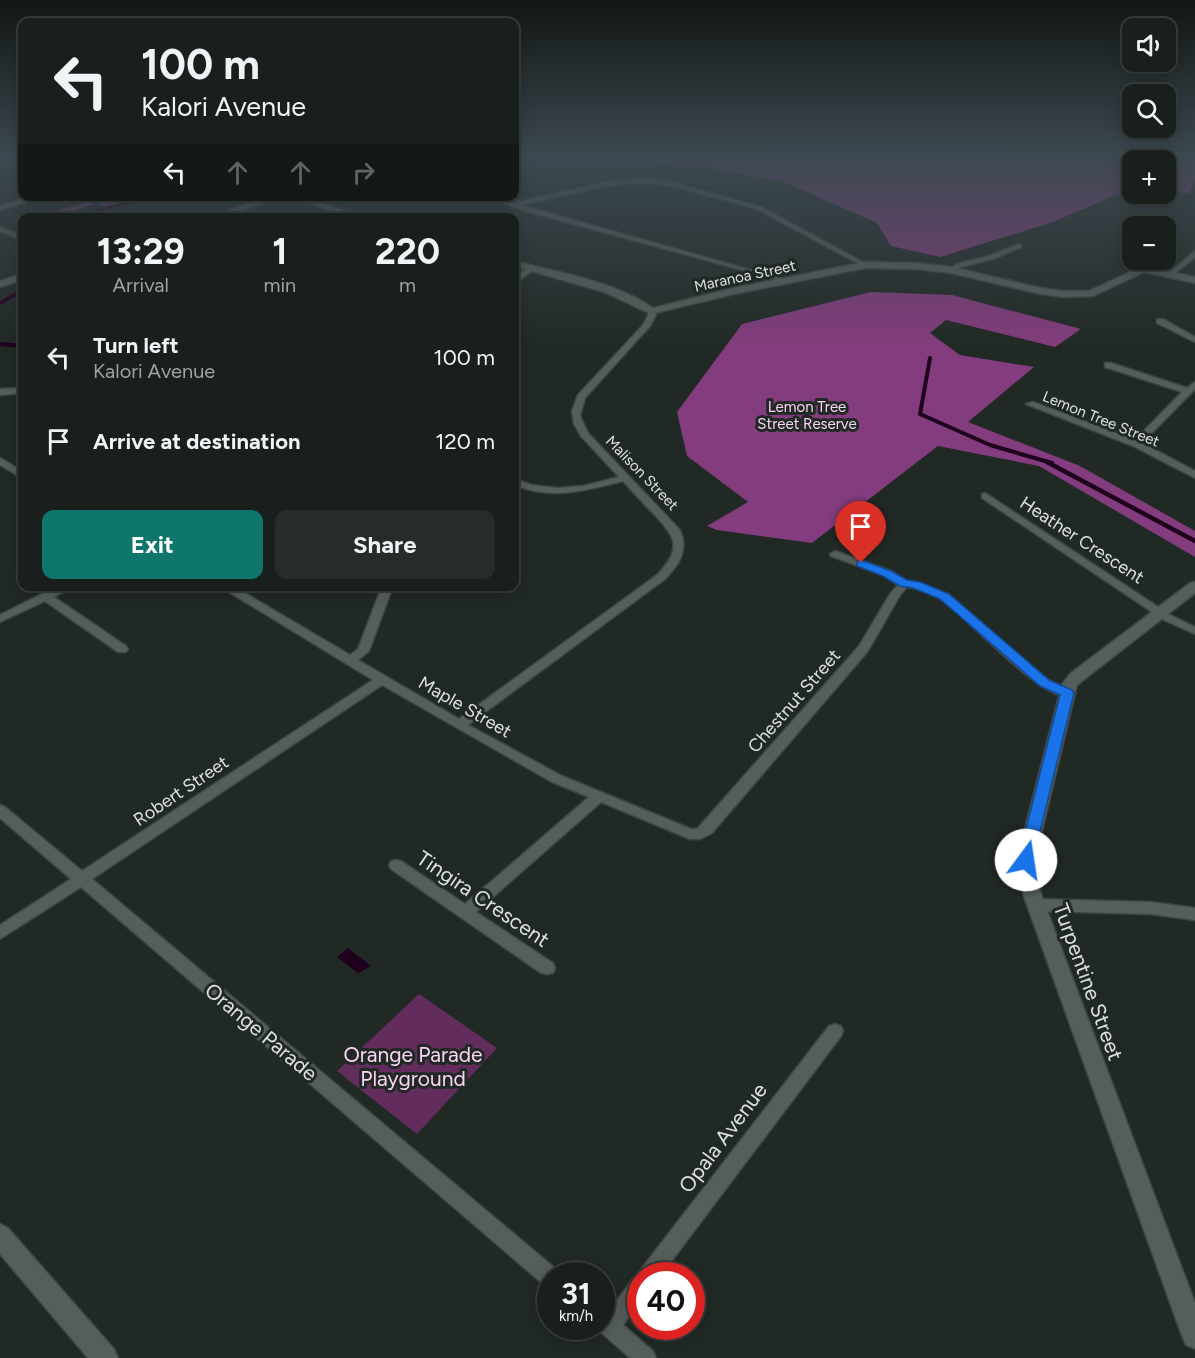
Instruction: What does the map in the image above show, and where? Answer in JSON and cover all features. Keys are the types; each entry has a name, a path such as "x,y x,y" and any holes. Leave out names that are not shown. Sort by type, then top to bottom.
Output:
{"street":[{"path":"571,221 784,281"},
{"path":"784,221 865,265"},
{"path":"0,229 18,237"},
{"path":"0,237 11,234"},
{"name":"Maranoa Street","path":"651,311 865,265 916,266 951,270 959,265 991,258 1019,246"},
{"path":"1171,274 1195,253"},
{"path":"519,264 627,297 646,305 651,311"},
{"path":"519,277 532,268"},
{"path":"951,270 1041,291 1077,295 1104,290 1143,269 1195,279"},
{"path":"0,284 18,278"},
{"name":"Malison Street","path":"459,725 661,577 678,556 680,544 676,532 584,434 575,416 576,406 582,397 646,326 652,315 651,311"},
{"path":"1160,321 1195,340"},
{"path":"1108,365 1192,388 1136,444"},
{"path":"0,392 18,391"},
{"name":"Lemon Tree Street","path":"1030,405 1136,444 1195,475"},
{"path":"0,461 18,472"},
{"path":"519,484 532,489 559,492 625,478"},
{"name":"Heather Crescent","path":"985,496 1161,612 1195,631"},
{"path":"835,554 887,573 904,584 915,585 950,600 1044,683 1067,693"},
{"name":"Chestnut Street","path":"700,834 713,822 864,648 895,594 904,584"},
{"name":"Turpentine Street","path":"1195,586 1076,676 1070,684 1026,860 1027,879 1036,905 1195,1336"},
{"path":"0,619 58,591"},
{"name":"Maple Street","path":"233,591 381,680 557,779 681,832 700,834"},
{"path":"350,660 363,651 386,591"},
{"path":"46,597 122,649"},
{"name":"Robert Street","path":"0,933 381,680"},
{"path":"466,912 598,797"},
{"name":"Orange Parade","path":"0,810 537,1266"},
{"name":"Tingira Crescent","path":"396,865 547,968"},
{"path":"1036,905 1150,908 1195,915"},
{"name":"Opala Avenue","path":"659,1262 835,1031"},
{"path":"0,1236 105,1358"},
{"path":"615,1313 627,1300"},
{"path":"615,1332 646,1358"}],"green space":[{"path":"873,221 1054,221 940,257 891,246 877,223"},
{"name":"Lemon Tree Street Reserve","path":"871,292 952,295 1081,329 1055,347 946,320 930,333 960,355 1034,367 968,422 1080,466 1195,531 1195,557 1039,466 938,446 812,543 717,530 707,526 748,502 687,456 677,412 742,324"},
{"name":"Orange Parade Playground","path":"419,994 497,1048 417,1134 337,1071"}],"shaded area":[{"path":"348,948 371,966 358,973 337,957"}],"waterway":[{"path":"0,303 18,293"},
{"path":"0,344 18,346"},
{"path":"930,358 920,414 990,445 1052,463"},
{"path":"1047,462 1195,541"}],"route":[{"path":"861,563 887,573 904,584 915,585 950,600 1044,683 1067,693 1026,860"}]}
